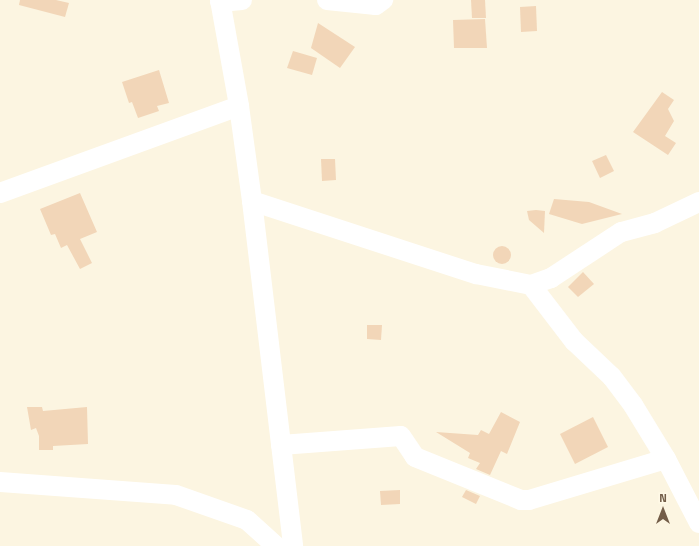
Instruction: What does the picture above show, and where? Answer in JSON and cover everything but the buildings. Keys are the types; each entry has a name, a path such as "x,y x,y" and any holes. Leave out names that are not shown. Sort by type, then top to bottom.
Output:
{"street":[{"path":"242,0 220,1 239,106 252,201 281,446 285,544"},
{"path":"327,0 376,4 383,0"},
{"path":"0,193 239,106"},
{"path":"252,201 476,274 531,285 551,278 621,232 655,223 699,202"},
{"path":"531,285 574,341 612,377 633,405 666,459 699,523"},
{"path":"281,446 401,436 415,457 521,500 529,500 666,459"},
{"path":"0,482 176,495 247,520 285,544"}]}
